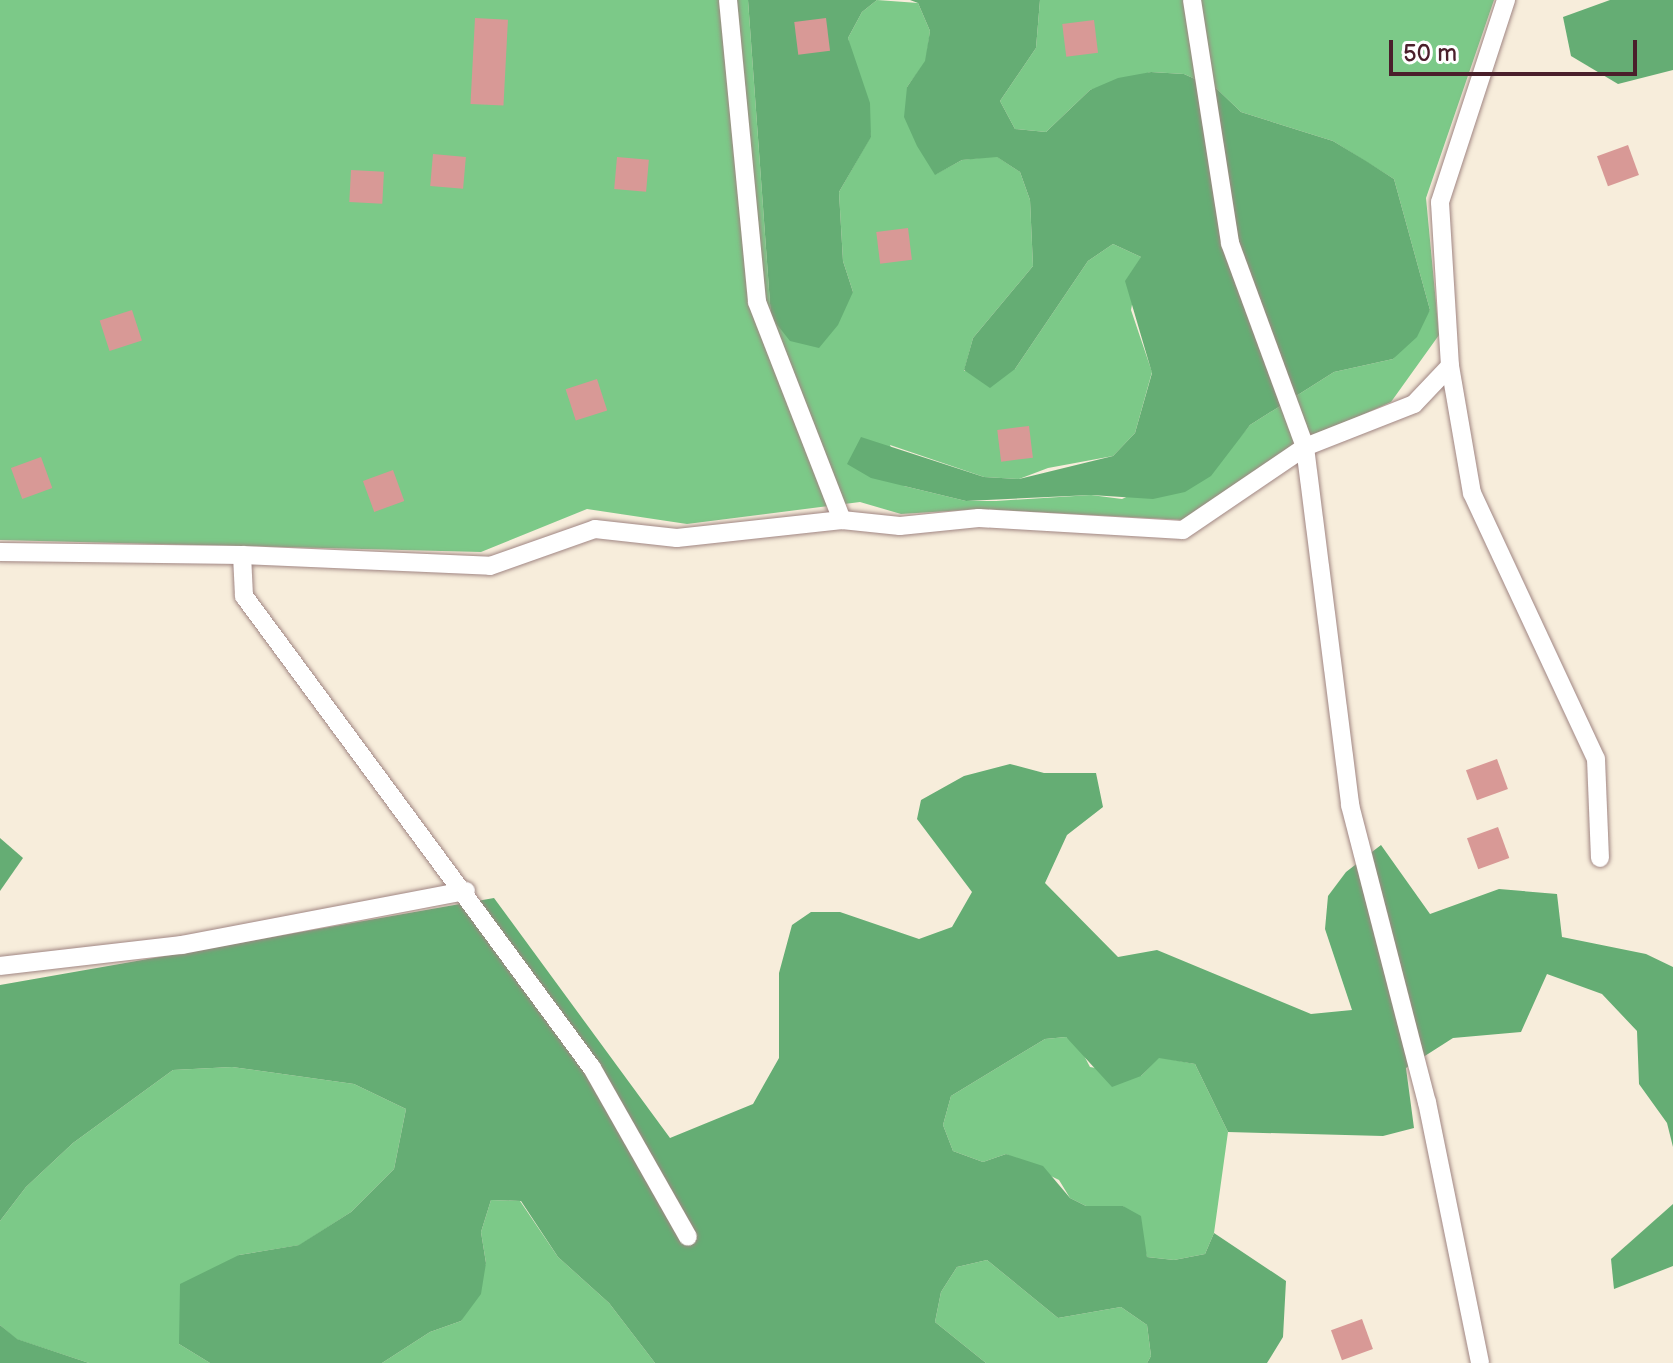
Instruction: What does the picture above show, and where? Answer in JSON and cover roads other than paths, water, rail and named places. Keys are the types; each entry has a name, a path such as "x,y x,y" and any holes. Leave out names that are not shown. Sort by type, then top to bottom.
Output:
{"lane":[{"path":"728,0 757,302 842,520"},
{"path":"1192,0 1230,243 1305,447 1350,805 1427,1102 1480,1363"},
{"path":"1506,0 1440,202 1450,366 1472,493 1596,759 1600,858"},
{"path":"0,552 242,555 490,566 595,529 677,538 842,520 900,526 979,518 1183,530 1305,447 1414,404 1450,366"},
{"path":"242,555 244,596 466,891 592,1068 688,1237"},
{"path":"0,966 182,945 466,891"}]}
